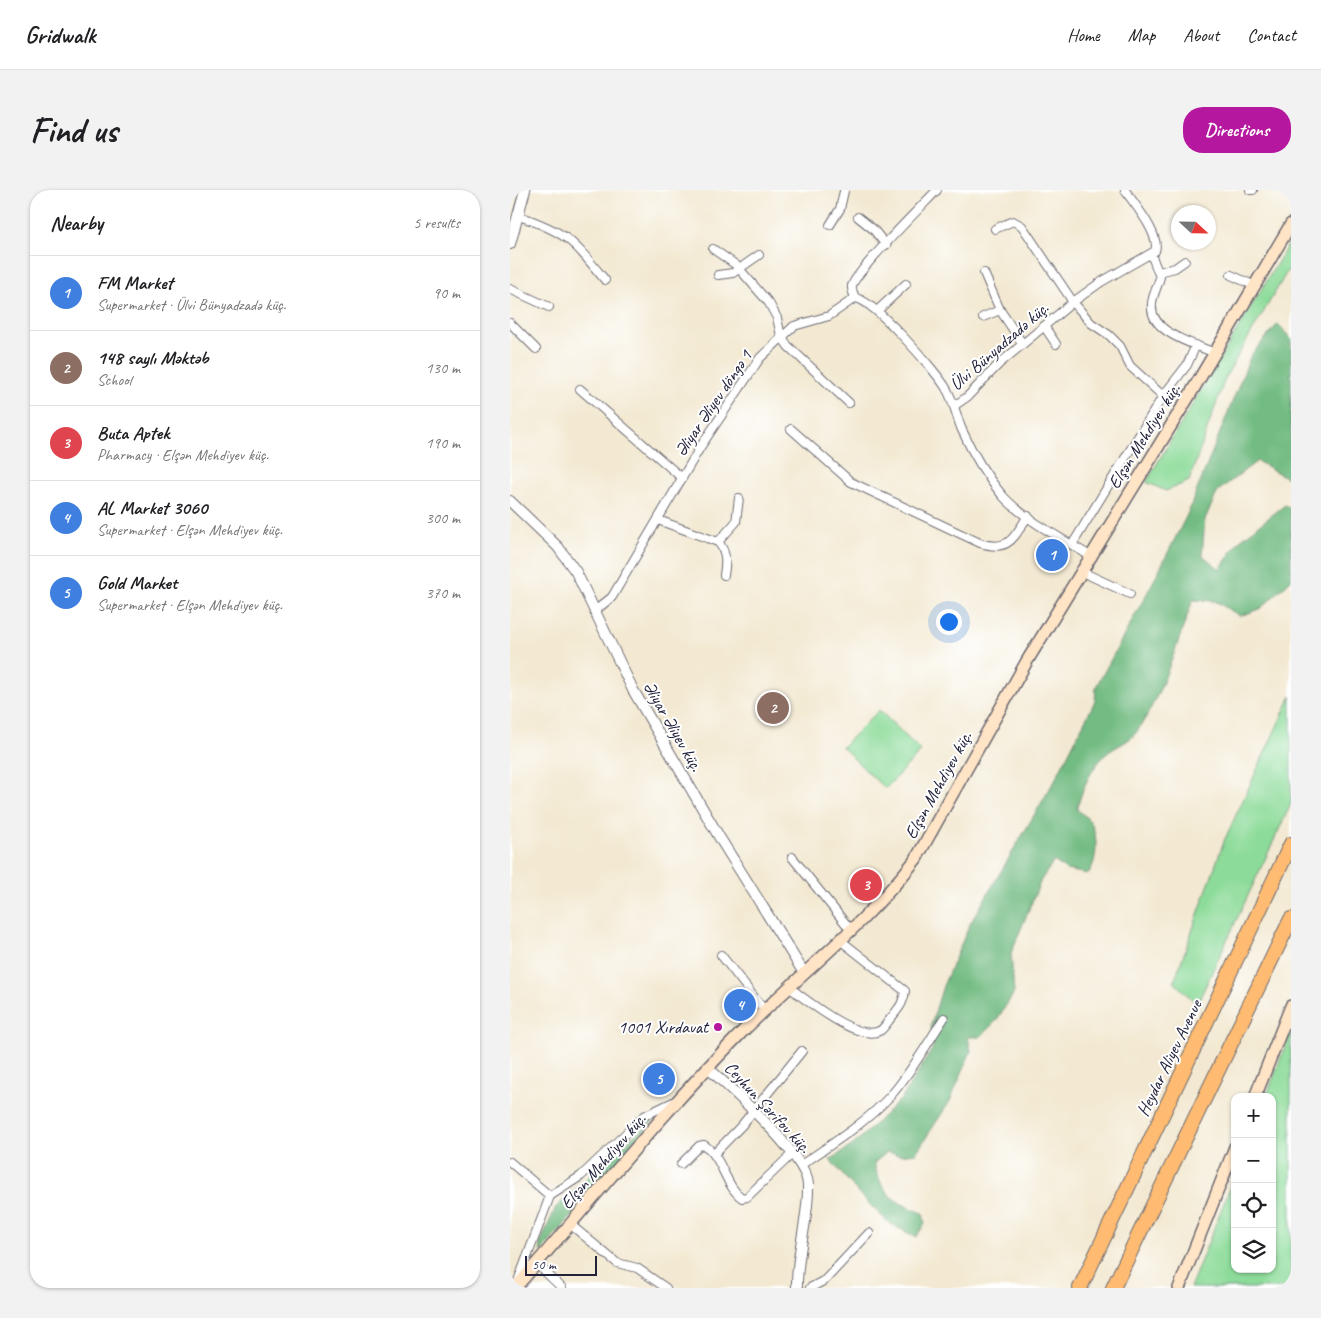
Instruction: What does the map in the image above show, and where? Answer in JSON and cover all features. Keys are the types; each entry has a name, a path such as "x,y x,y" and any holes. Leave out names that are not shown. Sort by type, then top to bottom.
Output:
{"highway":[{"name":"Heydar Aliyev Avenue","path":"1080,1288 1291,844"},
{"path":"1113,1288 1291,919"}],"main road":[{"name":"Elşən Mehdiyev küç.","path":"516,1288 708,1068 905,875 929,839 1007,695 1080,572 1215,353 1291,224"},
{"path":"1257,1093 1291,1006"},
{"path":"1179,1288 1231,1158"}],"street":[{"path":"510,244 525,190"},
{"path":"830,225 840,209 843,190"},
{"path":"937,190 886,245 852,286 855,298 863,299 877,311 939,378 954,406"},
{"path":"1125,190 1156,238 1157,246 1151,254 1159,272 1158,285 1152,303 1154,316 1175,337 1215,353"},
{"path":"518,216 548,226 568,237 606,280"},
{"path":"858,217 873,229 886,245"},
{"path":"995,229 1014,221 1022,226 1072,302 1091,323 1120,346 1130,366 1163,396"},
{"path":"713,249 739,269 774,311 781,336 788,346 849,403"},
{"name":"Ülvi Bünyadzadə küç.","path":"1090,556 1014,506 995,485 967,440 954,406 967,397 1022,344 1072,302 1101,282 1151,254"},
{"path":"718,275 727,274 739,269 759,255"},
{"path":"1159,272 1175,268 1185,261"},
{"path":"984,273 1000,310 1022,344"},
{"path":"1231,275 1255,286"},
{"path":"877,311 906,284"},
{"path":"510,289 549,307"},
{"name":"Əliyar Əliyev döngə 1","path":"596,610 612,597 682,478 746,375 781,336 800,323 829,316 855,298"},
{"path":"983,317 1000,310"},
{"path":"510,323 536,349"},
{"path":"1044,326 1056,344"},
{"path":"1072,545 1163,396 1187,365 1196,345"},
{"path":"580,389 682,478"},
{"path":"791,429 851,482 980,543 1000,547 1005,545 1011,540 1028,516"},
{"path":"718,542 736,522 739,498"},
{"name":"Əliyar Əliyev küç.","path":"510,501 566,556 596,610 633,690 721,840 804,973"},
{"path":"658,520 718,542 726,556 724,575"},
{"path":"1080,572 1130,594"},
{"path":"792,857 850,929"},
{"path":"790,988 819,1009 860,1032 872,1033 881,1030 901,1005 904,991 840,940"},
{"path":"721,955 765,1011"},
{"path":"801,1165 851,1131 890,1096 906,1077 944,1018"},
{"path":"714,1154 753,1111 802,1051"},
{"name":"Ceyhun Şərifov küç.","path":"708,1068 753,1111 801,1165 808,1183 798,1264 798,1288"},
{"path":"516,1288 550,1196 581,1176 644,1116 681,1098"},
{"path":"681,1164 699,1146 704,1145 714,1154 725,1171 731,1186 742,1198 756,1192 792,1154"},
{"path":"510,1162 550,1196"},
{"path":"571,1225 617,1263 637,1268 666,1288"},
{"path":"810,1288 825,1280 869,1233"},
{"path":"537,1264 562,1288"}],"green space":[{"path":"1291,240 1291,265 1226,376 1189,481 1166,491 1146,482"},
{"path":"1278,324 1291,339 1291,466 1287,478 1257,461 1218,491 1205,519 1202,555 1220,569 1239,541 1285,505 1291,509 1291,580 1260,609 1240,616 1215,601 1193,600 1163,683 1147,715 1134,735 1105,755 1091,773 1081,794 1077,809 1089,820 1096,839 1094,862 1088,874 1066,870 1054,861 1041,880 1011,953 1014,993 996,1021 980,1037 968,1037 971,1051 950,1101 916,1153 900,1155 887,1152 874,1163 885,1190 897,1201 923,1213 925,1224 916,1237 889,1223 863,1198 830,1160 853,1145 902,1098 933,1048 931,1025 943,986 970,924 1056,778 1095,701 1096,687 1187,515 1251,355"},
{"path":"1291,696 1291,804 1197,1004 1174,982 1224,841"},
{"path":"879,710 921,751 885,789 842,747"},
{"path":"1291,1031 1291,1288 1190,1288 1231,1185 1231,1273 1276,1273 1276,1093 1268,1093"},
{"path":"651,1120 652,1122 541,1252 540,1243 556,1207"}],"place":[{"name":"FM Market","path":"1052,555"},
{"name":"148 saylı Məktəb","path":"773,708"},
{"name":"Buta Aptek","path":"866,885"},
{"name":"AL Market 3060","path":"740,1005"},
{"name":"1001 Xırdavat","path":"718,1027"},
{"name":"Gold Market","path":"659,1079"}]}
